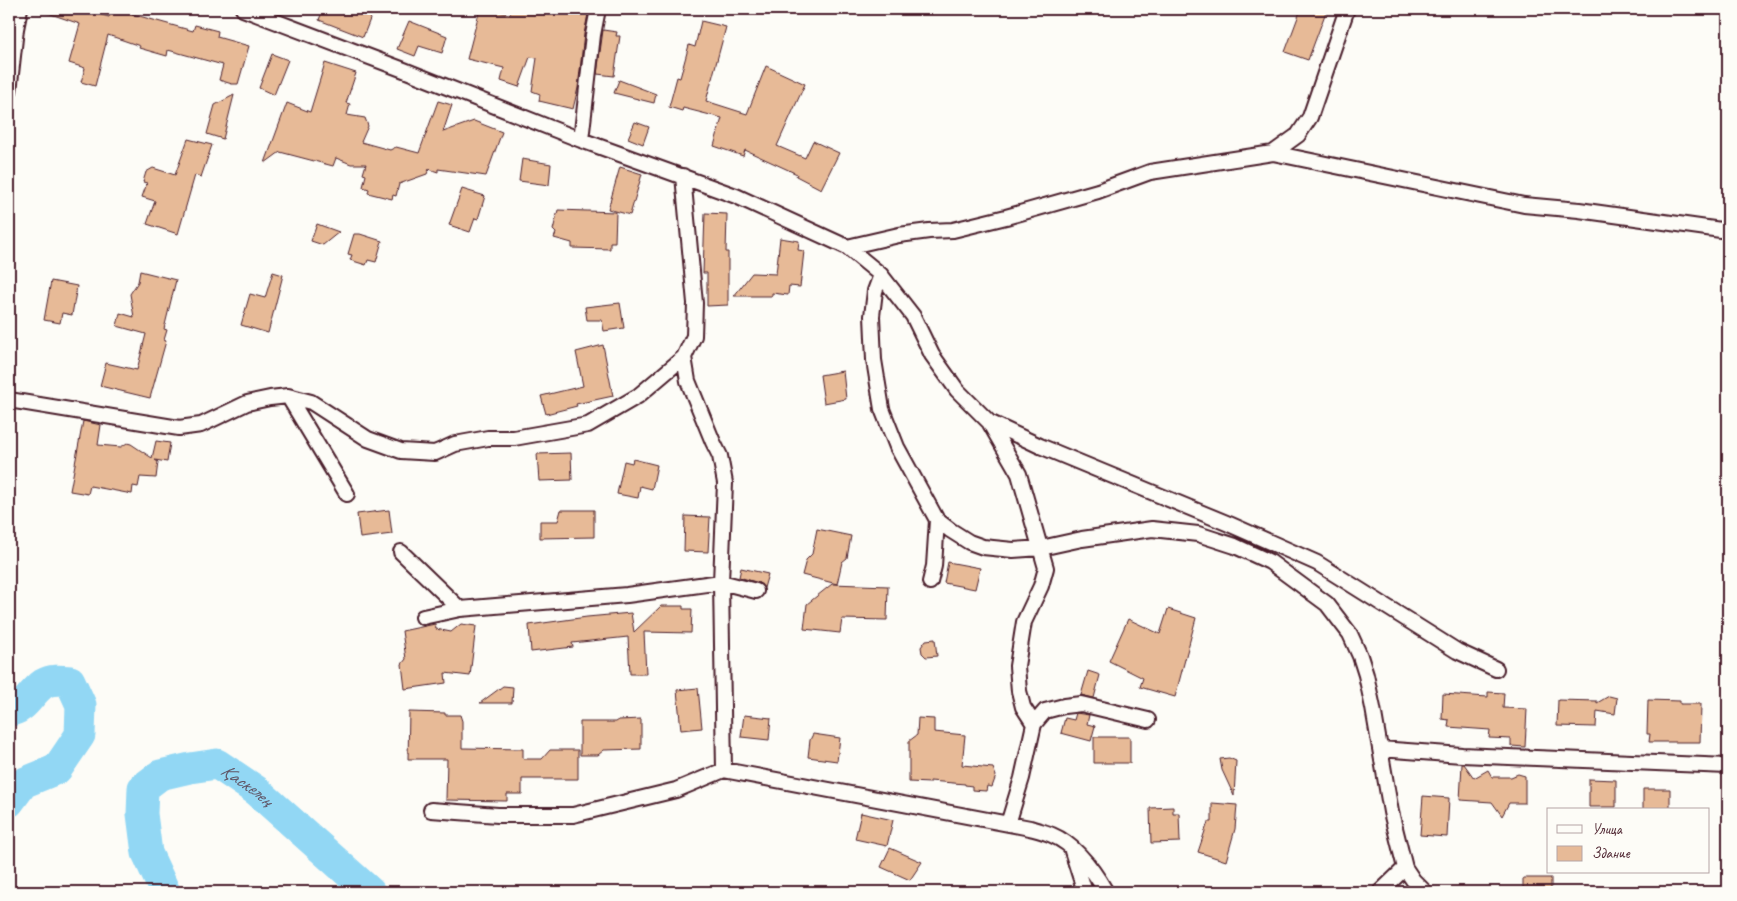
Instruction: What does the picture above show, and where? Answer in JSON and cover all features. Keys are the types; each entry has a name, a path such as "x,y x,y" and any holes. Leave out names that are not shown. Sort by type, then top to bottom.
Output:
{"street":[{"path":"9,92 20,9"},
{"path":"243,9 581,140 736,196 847,247 881,275 913,316 932,356 957,390 989,422 1019,474 1046,568 1041,586 1024,622 1017,666 1023,707 1034,724"},
{"path":"581,140 593,35 598,9"},
{"path":"1273,153 1298,135 1310,117 1348,9"},
{"path":"847,247 899,235 952,230 1006,217 1098,191 1150,172 1273,153 1524,205 1579,210 1728,231"},
{"path":"9,400 179,428 201,425 247,403 288,396 311,402 368,439 401,451 435,453 455,444 480,439 514,438 588,425 638,396 684,357 694,336 695,303 683,176"},
{"path":"881,275 875,291 872,316 874,360 882,409 897,447 938,520 969,542 983,547 1013,550 1041,548 1152,529 1198,534 1235,546 1270,562 1327,604 1350,634 1366,675 1390,812 1405,868 1413,880 1425,892"},
{"path":"684,357 688,381 720,456 725,483 720,582 724,770"},
{"path":"288,396 347,494"},
{"path":"989,422 1040,446 1229,524 1317,563 1458,651 1496,669"},
{"path":"930,582 934,566 938,520"},
{"path":"401,552 460,609"},
{"path":"423,616 460,609 627,595 720,582 756,591"},
{"path":"1008,824 1022,778 1034,724 1045,711 1081,704 1148,720"},
{"path":"1380,749 1462,755 1728,766"},
{"path":"431,810 498,815 573,815 676,790 724,770 1030,828 1054,836 1071,848 1097,875 1106,892"},
{"path":"1071,848 1085,892"},
{"path":"1380,892 1405,868"}],"building":[{"path":"43,9 81,9 109,17 111,9 134,9 132,14 193,31 195,25 218,31 217,37 249,46 238,84 232,84 219,80 223,65 168,50 167,56 139,48 140,46 108,35 95,86 81,82 85,68 69,63 80,24 42,11"},
{"path":"323,9 374,9 363,37 319,20"},
{"path":"480,9 510,14 512,9 589,9 584,34 578,88 573,109 539,101 540,94 532,91 537,58 530,57 519,87 501,81 504,68 467,59"},
{"path":"1301,9 1327,9 1308,60 1285,52"},
{"path":"409,21 447,36 442,53 419,46 415,56 397,49"},
{"path":"701,21 726,27 706,101 747,114 766,66 805,84 777,146 805,158 813,141 839,153 821,189 796,176 797,174 745,150 743,156 714,146 722,118 683,108 682,111 669,107 677,77 680,78 689,45 695,47"},
{"path":"603,30 617,32 616,36 620,36 614,76 597,74"},
{"path":"272,54 288,60 274,95 259,88"},
{"path":"325,63 356,73 346,103 350,104 347,115 365,118 368,126 361,142 390,150 396,147 419,153 438,101 452,105 443,132 474,121 502,132 486,176 438,169 438,172 429,169 427,174 399,184 396,196 393,195 392,199 368,193 369,189 363,187 366,175 363,174 366,164 351,164 336,158 333,166 280,152 265,163 287,103 310,112"},
{"path":"619,80 656,94 654,103 614,93"},
{"path":"234,95 223,139 207,134 215,105"},
{"path":"635,122 649,127 643,144 628,138"},
{"path":"188,139 212,145 201,177 195,175 178,234 147,224 155,201 142,197 147,183 143,182 146,172 153,168 175,175"},
{"path":"522,159 551,164 549,185 519,181"},
{"path":"620,167 642,174 630,215 608,209"},
{"path":"462,189 485,196 478,219 475,218 470,232 449,225"},
{"path":"558,210 616,212 615,242 610,242 610,249 572,248 572,243 554,238 556,233 553,230"},
{"path":"705,213 727,214 728,305 707,306 707,273 703,273"},
{"path":"317,224 339,232 323,245 311,241"},
{"path":"354,234 382,241 376,262 368,260 366,265 350,260 352,255 348,254"},
{"path":"780,238 799,241 798,250 804,251 800,287 789,286 788,295 772,293 772,296 734,296 752,273 776,274"},
{"path":"140,271 176,280 164,329 167,330 164,340 166,341 150,398 100,386 106,363 137,370 146,334 117,326 120,313 134,317 130,294 138,282"},
{"path":"273,272 283,275 268,333 241,325 250,294 265,298"},
{"path":"51,281 77,286 72,315 62,313 60,323 44,320"},
{"path":"620,303 624,328 604,331 602,320 587,320 585,307"},
{"path":"603,345 613,396 576,404 577,406 546,414 541,396 583,386 576,352"},
{"path":"843,371 846,399 824,403 820,375"},
{"path":"83,421 101,425 98,445 121,447 127,443 152,458 156,441 170,443 167,462 155,460 158,462 156,478 140,477 138,487 133,486 132,494 90,486 88,494 70,491"},
{"path":"571,453 572,480 539,481 537,454"},
{"path":"633,459 657,465 652,489 640,486 638,498 617,494 624,461 632,463"},
{"path":"389,510 392,534 360,538 357,514"},
{"path":"561,510 594,510 594,537 540,538 540,521 558,521"},
{"path":"685,516 710,517 708,552 684,551"},
{"path":"817,529 851,536 847,558 842,562 837,584 802,575 806,560 812,554"},
{"path":"948,562 980,568 975,589 944,583"},
{"path":"741,568 768,574 764,588 759,583 739,577"},
{"path":"832,584 888,586 887,620 842,619 840,633 804,629 807,604"},
{"path":"661,606 683,606 683,609 692,609 691,633 644,632 646,674 630,674 628,637 572,643 573,647 531,652 529,625 631,613 634,632"},
{"path":"1168,609 1196,618 1175,697 1140,687 1143,678 1109,661 1128,619 1160,634"},
{"path":"435,624 436,629 451,632 461,624 476,626 470,676 445,673 446,683 405,689 402,664 406,659 402,631"},
{"path":"935,639 937,656 926,657 922,653 921,647 926,640"},
{"path":"1088,671 1100,675 1094,698 1081,695"},
{"path":"503,686 513,687 512,703 480,703"},
{"path":"698,688 702,728 681,730 677,690"},
{"path":"1488,692 1504,693 1503,708 1527,709 1525,747 1511,746 1511,739 1489,738 1490,730 1448,727 1449,720 1442,719 1443,694 1488,697"},
{"path":"1609,696 1617,698 1615,714 1597,711 1596,727 1557,726 1558,700 1597,701 1597,703"},
{"path":"1648,700 1680,701 1680,704 1701,704 1700,742 1649,742 1650,734 1647,734"},
{"path":"409,712 460,715 462,721 462,748 523,749 523,759 542,759 550,750 578,750 578,779 522,779 522,794 507,794 507,801 446,800 447,759 408,759"},
{"path":"1076,713 1089,715 1087,724 1095,726 1091,741 1061,733 1065,718 1074,720"},
{"path":"744,715 771,718 769,740 741,737"},
{"path":"918,718 934,719 934,732 965,735 962,765 993,768 996,776 992,787 987,786 986,791 972,790 972,786 965,784 930,781 930,783 909,782 909,741 917,735"},
{"path":"641,719 641,749 604,750 598,755 580,755 580,722 616,722 619,720"},
{"path":"813,734 840,738 837,761 808,757 810,740"},
{"path":"1094,737 1130,737 1130,763 1094,763"},
{"path":"1229,758 1236,761 1234,796 1222,770 1220,759"},
{"path":"1462,764 1464,764 1474,778 1488,770 1492,777 1511,777 1518,774 1525,776 1525,803 1509,803 1502,816 1492,802 1460,800"},
{"path":"1589,779 1616,780 1616,807 1589,807"},
{"path":"1643,789 1670,789 1670,808 1643,808"},
{"path":"1423,796 1449,798 1447,837 1420,835"},
{"path":"1212,803 1237,805 1235,829 1226,861 1198,852 1208,822 1212,822"},
{"path":"1173,807 1173,813 1179,813 1180,842 1151,843 1150,808"},
{"path":"861,813 893,820 887,846 855,839"},
{"path":"890,848 922,862 910,880 881,867"},
{"path":"1523,878 1551,878 1551,892 1523,892"}],"waterway":[{"name":"Қаскелең","path":"9,711 19,708 43,684 56,680 70,681 81,705 80,735 57,769 23,783 9,802"},
{"name":"Қаскелең","path":"165,892 147,853 142,814 143,788 160,775 217,764 257,791 370,892"}]}
